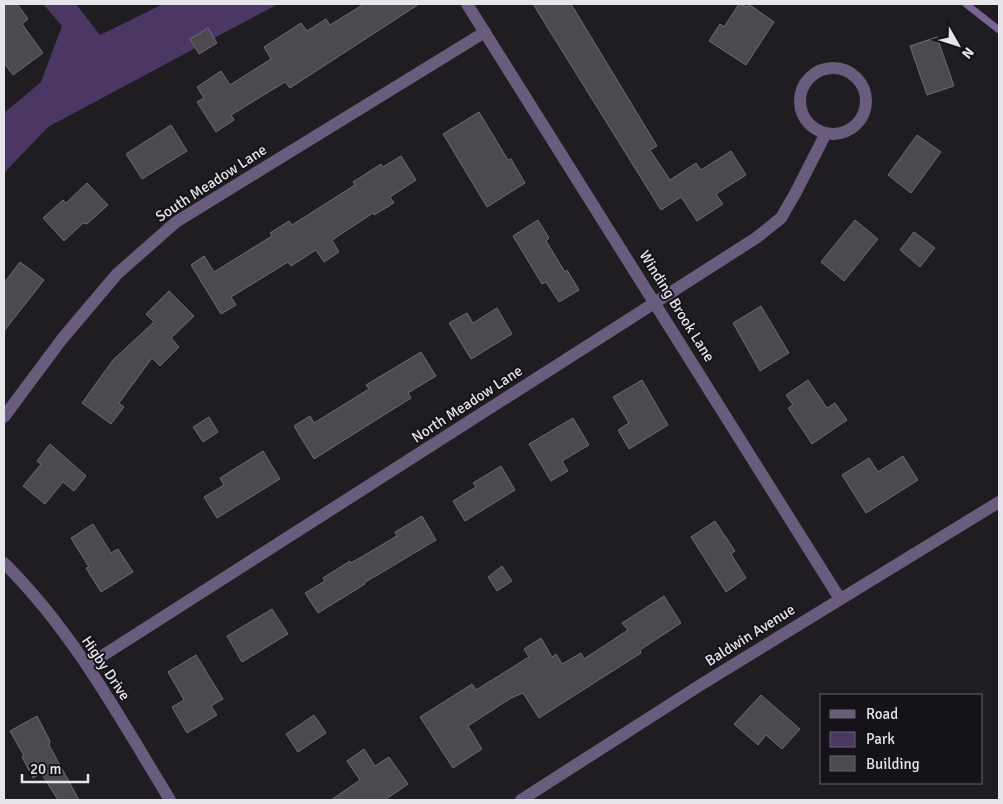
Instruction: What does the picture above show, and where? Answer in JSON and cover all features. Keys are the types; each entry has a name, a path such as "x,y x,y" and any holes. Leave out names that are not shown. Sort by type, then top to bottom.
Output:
{"street":[{"name":"Winding Brook Lane","path":"467,4 840,599"},
{"name":"South Meadow Lane","path":"4,417 62,339 117,274 176,222 485,32"},
{"path":"838,68 850,72 860,81 866,93 866,107 861,119 851,128 839,133 826,133 813,127 804,117 800,104 802,91 808,79 818,71 838,68"},
{"name":"North Meadow Lane","path":"88,665 756,238 781,218 826,133"},
{"name":"Baldwin Avenue","path":"521,800 702,684 999,502"},
{"name":"Higby Drive","path":"4,563 20,578 88,665 170,800"}],"green space":[{"path":"43,4 76,4 100,35 163,4 278,4 48,127 4,173 4,113 41,82 62,26"}],"building":[{"path":"4,4 17,4 28,19 22,24 43,53 13,75 4,63"},
{"path":"364,4 419,4 290,88 285,82 231,115 234,120 216,132 197,102 204,98 197,87 221,71 230,85 271,59 264,47 301,23 307,31 326,19 330,25"},
{"path":"533,4 571,4 657,146 650,150 670,180 696,163 701,170 731,151 746,175 716,194 723,204 697,221 681,197 661,210"},
{"path":"739,4 747,7 750,5 774,22 746,65 709,41 720,24 724,27"},
{"path":"208,28 217,43 199,54 190,39"},
{"path":"937,37 954,86 927,95 910,46"},
{"path":"479,112 508,160 511,159 525,183 487,207 443,134"},
{"path":"171,125 187,151 142,179 126,154"},
{"path":"917,135 941,152 911,193 888,175"},
{"path":"401,156 416,180 390,197 394,203 374,215 373,213 332,240 339,252 324,262 316,250 291,266 288,262 231,297 236,305 221,314 191,265 204,256 214,272 272,236 270,233 289,221 292,225 355,185 353,182 381,164 383,167"},
{"path":"87,183 108,205 87,224 83,223 64,241 43,218 63,200 66,203"},
{"path":"538,220 549,238 546,241 565,272 567,270 579,290 559,302 546,282 542,284 513,236"},
{"path":"855,220 878,239 844,281 821,262"},
{"path":"914,232 935,248 920,267 900,250"},
{"path":"20,262 44,280 4,331 4,283"},
{"path":"169,291 194,316 171,338 179,347 160,366 152,358 119,403 124,407 111,424 82,403 113,360 154,322 146,314"},
{"path":"761,306 789,353 760,371 733,323"},
{"path":"497,308 512,334 471,359 449,323 467,313 473,323"},
{"path":"421,352 436,376 408,393 411,398 314,459 294,426 310,416 314,423 369,389 366,385"},
{"path":"642,380 668,425 629,449 618,430 629,423 613,397"},
{"path":"808,380 827,408 835,403 847,420 812,444 788,408 793,405 786,395"},
{"path":"209,417 218,432 203,442 193,427"},
{"path":"573,418 589,445 562,461 568,471 551,481 529,444"},
{"path":"50,444 86,476 74,491 63,482 45,504 23,486 41,464 37,461"},
{"path":"263,451 280,479 217,518 204,497 224,485 220,478"},
{"path":"903,456 918,480 866,513 842,475 869,458 878,472"},
{"path":"501,466 515,490 465,521 453,501 476,487 473,483"},
{"path":"422,516 436,540 318,613 305,593 325,581 323,578 350,561 351,563 397,536 395,532"},
{"path":"715,521 735,551 731,554 746,578 726,592 691,537"},
{"path":"93,524 111,553 118,549 133,572 101,592 86,568 89,567 71,538"},
{"path":"502,566 512,581 497,591 488,577"},
{"path":"664,596 681,623 640,650 641,653 539,718 523,693 511,698 468,726 482,749 453,768 420,717 472,684 476,690 529,657 524,649 541,638 552,657 556,654 562,664 581,653 584,659 628,630 622,623"},
{"path":"272,609 288,634 242,662 227,636"},
{"path":"196,655 223,699 211,706 217,715 187,733 172,707 184,700 168,672"},
{"path":"761,695 800,729 782,749 766,735 758,745 734,724"},
{"path":"314,715 326,733 298,752 286,734"},
{"path":"37,716 50,741 49,745 79,800 58,800 41,773 33,778 22,757 24,756 10,731"},
{"path":"364,749 375,766 389,757 408,784 385,800 331,800 360,780 347,761"}],"waterway":[{"path":"966,4 999,30"}]}
